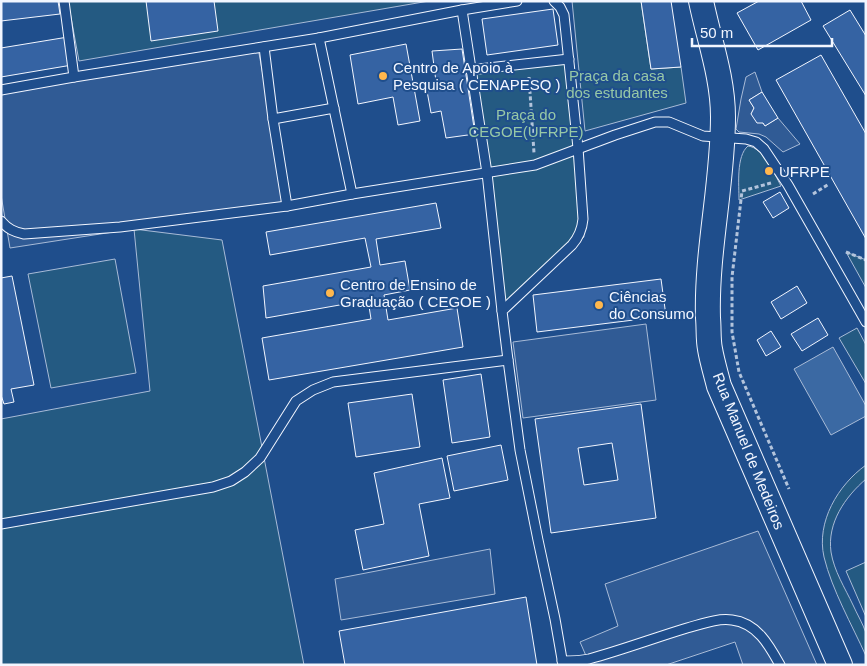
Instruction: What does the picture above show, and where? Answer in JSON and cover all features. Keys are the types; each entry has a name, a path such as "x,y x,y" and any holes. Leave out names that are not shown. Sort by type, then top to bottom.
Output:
{"main road":[{"name":"Rua Manuel de Medeiros","path":"701,1 722,91 723,136 709,272 710,348 719,386 840,665"}],"lane":[{"path":"64,1 74,77"},
{"path":"1,90 319,38 517,1"},
{"path":"502,311 572,245 580,234 582,227 578,148 564,15 554,1"},
{"path":"462,10 487,173 520,450 555,619 562,663 587,659 718,620 733,620 748,625 762,635 780,665"},
{"path":"319,38 352,194"},
{"path":"264,47 273,120 287,206"},
{"path":"470,70 569,59"},
{"path":"273,120 334,108"},
{"path":"1,221 14,232 24,234 120,226 287,206 535,165 655,122 669,122 703,136 746,138 764,148 788,185 866,322"},
{"path":"1,524 213,487 231,481 245,472 260,458 296,401 313,390 333,382 508,360"}],"path":[{"path":"528,63 535,165"},
{"path":"778,182 742,191 732,277 732,332 739,372 789,489"},
{"path":"813,194 828,184"},
{"path":"846,252 866,260"}],"green space":[{"path":"68,1 429,1 79,61"},
{"name":"Praça da casa dos estudantes","path":"572,1 641,1 651,69 681,67 686,103 585,131"},
{"name":"Praça do CEGOE(UFRPE)","path":"566,61 584,237 501,309 474,72"},
{"path":"748,146 759,151 764,156 781,186 739,200 740,164 744,151"},
{"path":"134,229 222,240 304,665 1,665 1,419 150,391"},
{"path":"846,252 866,260 866,288"},
{"path":"115,259 136,373 51,388 28,274"},
{"path":"857,328 866,345 866,384 839,338"},
{"path":"866,465 866,479 851,494 839,511 830,541 832,559 837,573 866,633 866,656 832,582 822,544 826,518 831,505 846,483"},
{"path":"866,562 866,617 846,571"}],"shaded area":[{"path":"258,48 287,205 10,248 1,195 1,92"},
{"path":"755,72 762,92 749,100 754,108 751,114 765,126 778,118 800,144 783,152 766,137 759,134 739,132 736,129 746,77"},
{"path":"646,324 656,400 523,418 513,342"},
{"path":"833,347 866,406 866,416 831,435 794,369"},
{"path":"758,531 817,665 743,665 735,642 666,665 590,665 580,642 618,626 605,584"},
{"path":"490,549 495,594 341,620 335,579"}],"building":[{"path":"1,1 58,1 60,14 1,21"},
{"path":"146,1 214,1 218,31 151,41"},
{"path":"641,1 671,1 681,67 651,69"},
{"path":"759,1 801,1 811,20 758,50 737,13"},
{"path":"553,9 558,45 487,55 482,19"},
{"path":"850,10 866,36 866,96 823,26"},
{"path":"68,37 72,65 1,77 1,48"},
{"name":"Centro de Apoio à Pesquisa ( CENAPESQ )","path":"406,44 420,121 398,125 393,97 358,104 350,55"},
{"path":"462,49 475,134 446,138 441,111 431,113 427,91 437,89 432,51"},
{"path":"821,55 866,134 866,239 776,80"},
{"path":"762,92 778,118 765,126 763,123 757,123 751,114 754,108 749,100"},
{"path":"780,192 789,208 773,218 763,202"},
{"name":"Centro de Ensino de Graduação ( CEGOE )","path":"436,203 441,228 376,239 380,265 405,261 410,290 384,295 388,320 457,308 463,347 269,380 262,338 371,319 368,300 266,318 263,286 371,267 365,238 270,255 266,232"},
{"path":"12,276 34,385 11,389 14,402 4,404 1,395 1,278"},
{"name":"Ciências do Consumo","path":"661,279 666,316 537,332 533,295"},
{"path":"797,286 807,303 781,319 771,302"},
{"path":"818,318 828,335 802,351 791,334"},
{"path":"771,331 781,347 766,356 757,340"},
{"path":"481,374 490,437 452,443 443,380"},
{"path":"412,394 420,447 356,457 348,403"},
{"path":"641,404 656,518 551,533 535,419","holes":["612,443 618,480 584,485 578,448"]},
{"path":"501,445 508,480 454,491 447,456"},
{"path":"442,458 450,498 419,504 429,556 363,570 355,530 384,524 374,473"},
{"path":"526,597 537,665 345,665 339,631"}],"place":[{"name":"Centro de Apoio à Pesquisa ( CENAPESQ )","path":"383,76"},
{"name":"UFRPE","path":"769,171"},
{"name":"Centro de Ensino de Graduação ( CEGOE )","path":"330,293"},
{"name":"Ciências do Consumo","path":"599,305"}]}
